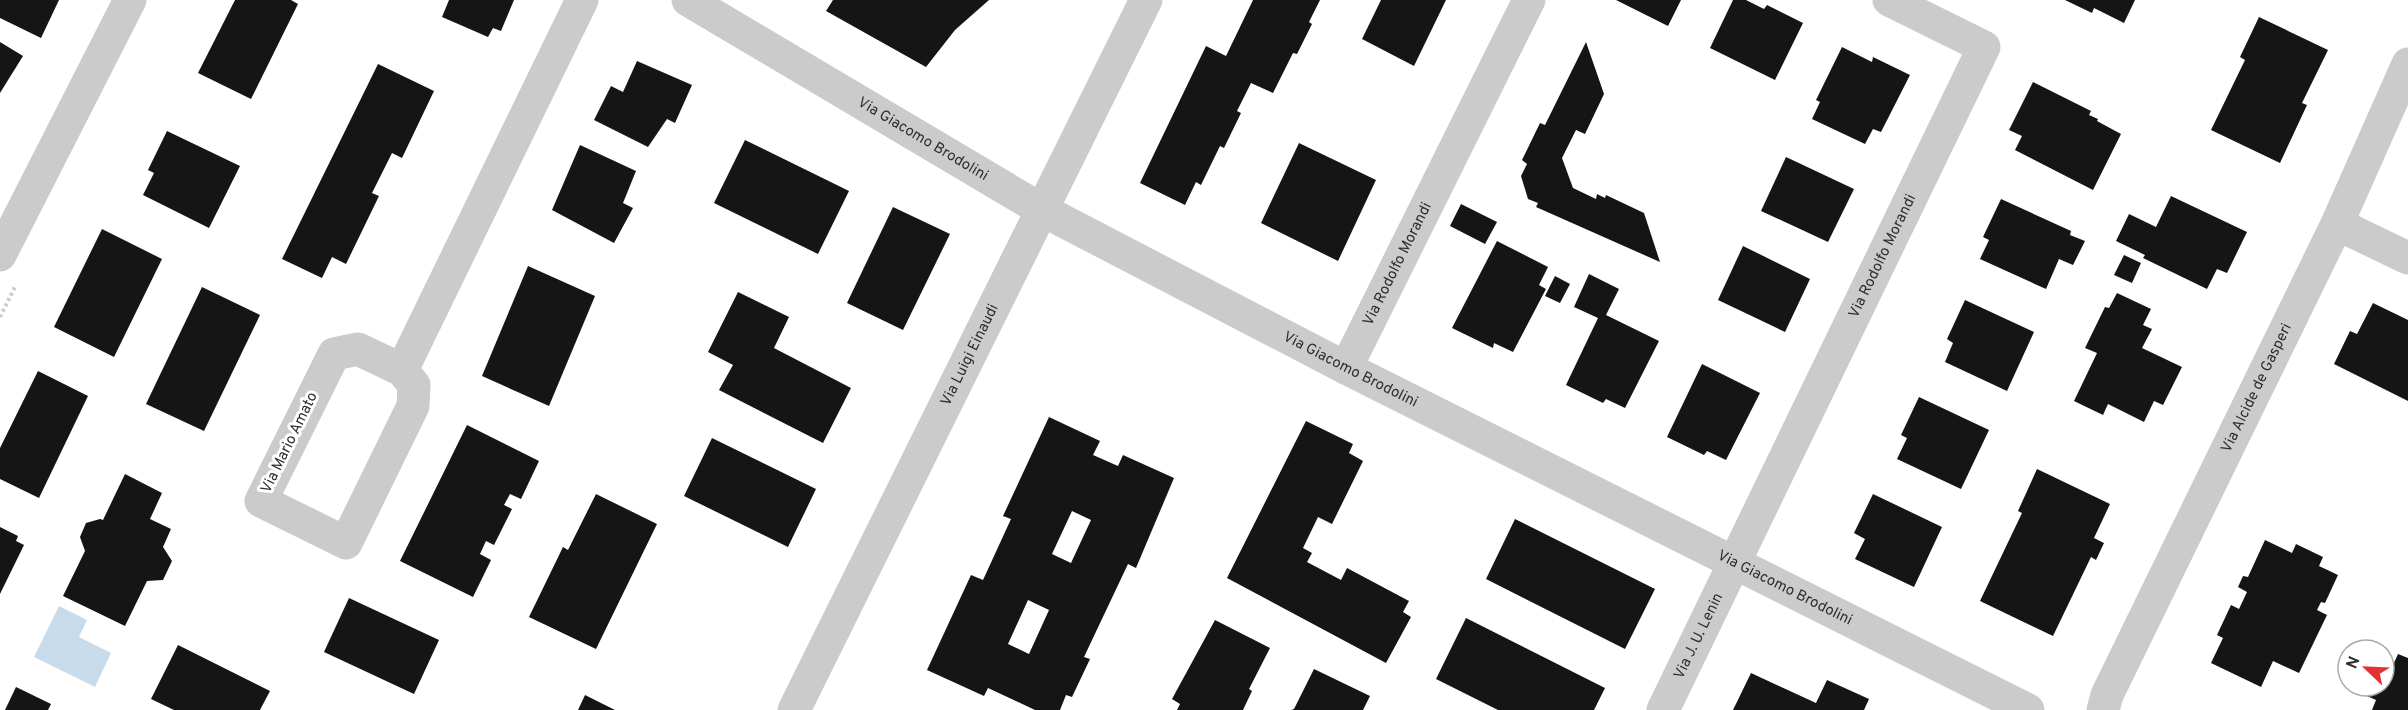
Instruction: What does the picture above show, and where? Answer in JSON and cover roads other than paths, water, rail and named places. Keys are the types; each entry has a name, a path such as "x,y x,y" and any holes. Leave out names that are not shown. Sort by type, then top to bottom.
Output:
{"street":[{"path":"0,255 8,215 130,0"},
{"path":"402,370 582,0"},
{"name":"Via Giacomo Brodolini","path":"688,0 1042,210 1346,368 2028,710"},
{"name":"Via Luigi Einaudi","path":"794,710 1146,0"},
{"name":"Via Rodolfo Morandi","path":"1346,368 1529,0"},
{"name":"Via Rodolfo Morandi","path":"1735,563 1984,47 1889,0"},
{"name":"Via Alcide de Gasperi","path":"2103,710 2107,695 2337,224 2408,64"},
{"path":"2337,224 2408,258"},
{"name":"Via Mario Amato","path":"358,349 402,370 414,385 413,406 346,543 261,501 334,354 358,349"},
{"name":"Via J. U. Lenin","path":"1663,710 1735,563"}],"water":[{"path":"59,606 87,620 79,637 111,653 95,687 34,657"}]}
